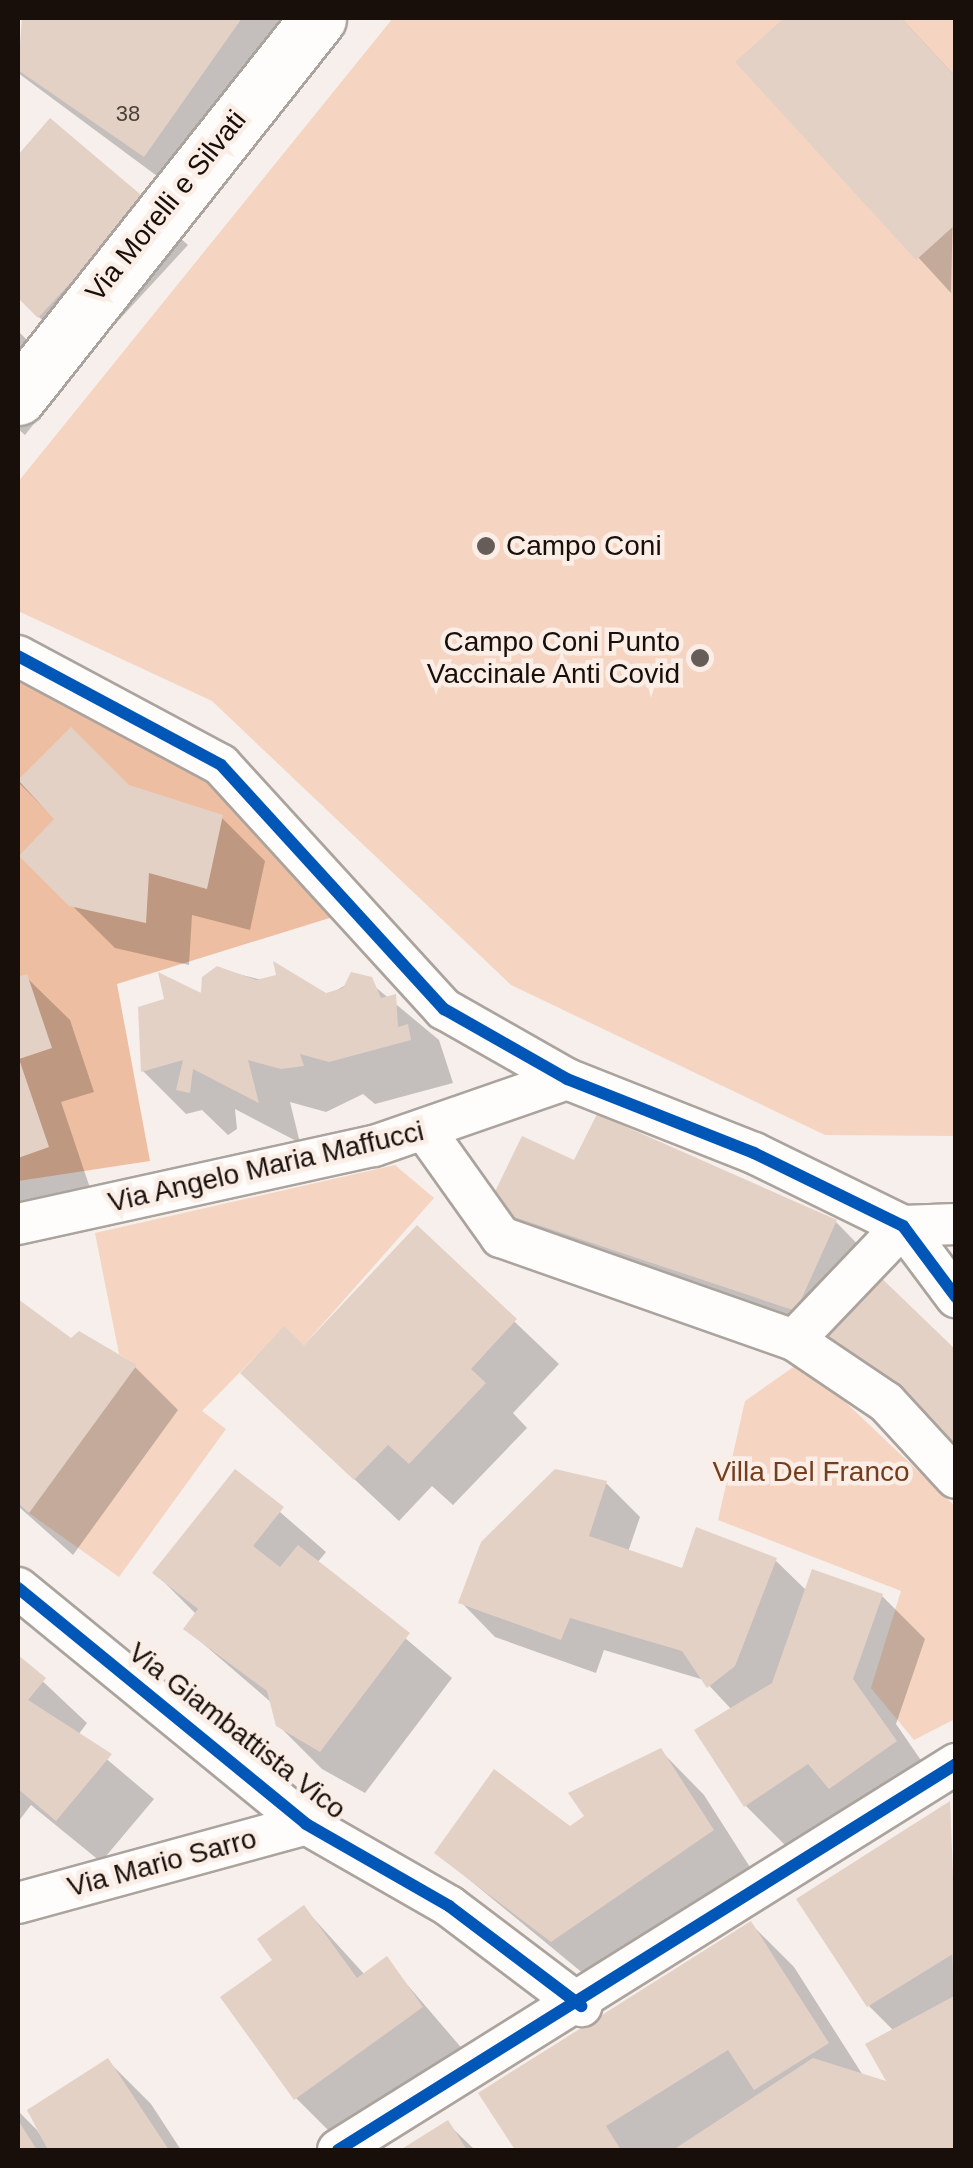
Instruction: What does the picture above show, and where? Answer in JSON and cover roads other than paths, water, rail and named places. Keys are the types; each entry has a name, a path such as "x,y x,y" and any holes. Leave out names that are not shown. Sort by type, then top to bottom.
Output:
{"main road":[{"name":"Via Morelli e Silvati","path":"18,397 318,18"}],"street":[{"path":"18,656 221,765 444,1009 567,1080 754,1153 902,1226 956,1297"},
{"name":"Via Angelo Maria Maffucci","path":"18,1224 426,1132 567,1080"},
{"path":"426,1132 501,1236 794,1340 886,1402 956,1478"},
{"path":"794,1340 902,1226 956,1224"},
{"name":"Via Giambattista Vico","path":"18,1588 306,1824 449,1906 582,2006"},
{"path":"338,2150 582,2006 956,1764"},
{"name":"Via Mario Sarro","path":"18,1903 306,1824"}],"place":[{"name":"Campo Coni","path":"486,546"},
{"name":"Campo Coni Punto Vaccinale Anti Covid","path":"700,658"}],"park label":[{"name":"Villa Del Franco","path":"811,1472"}]}
